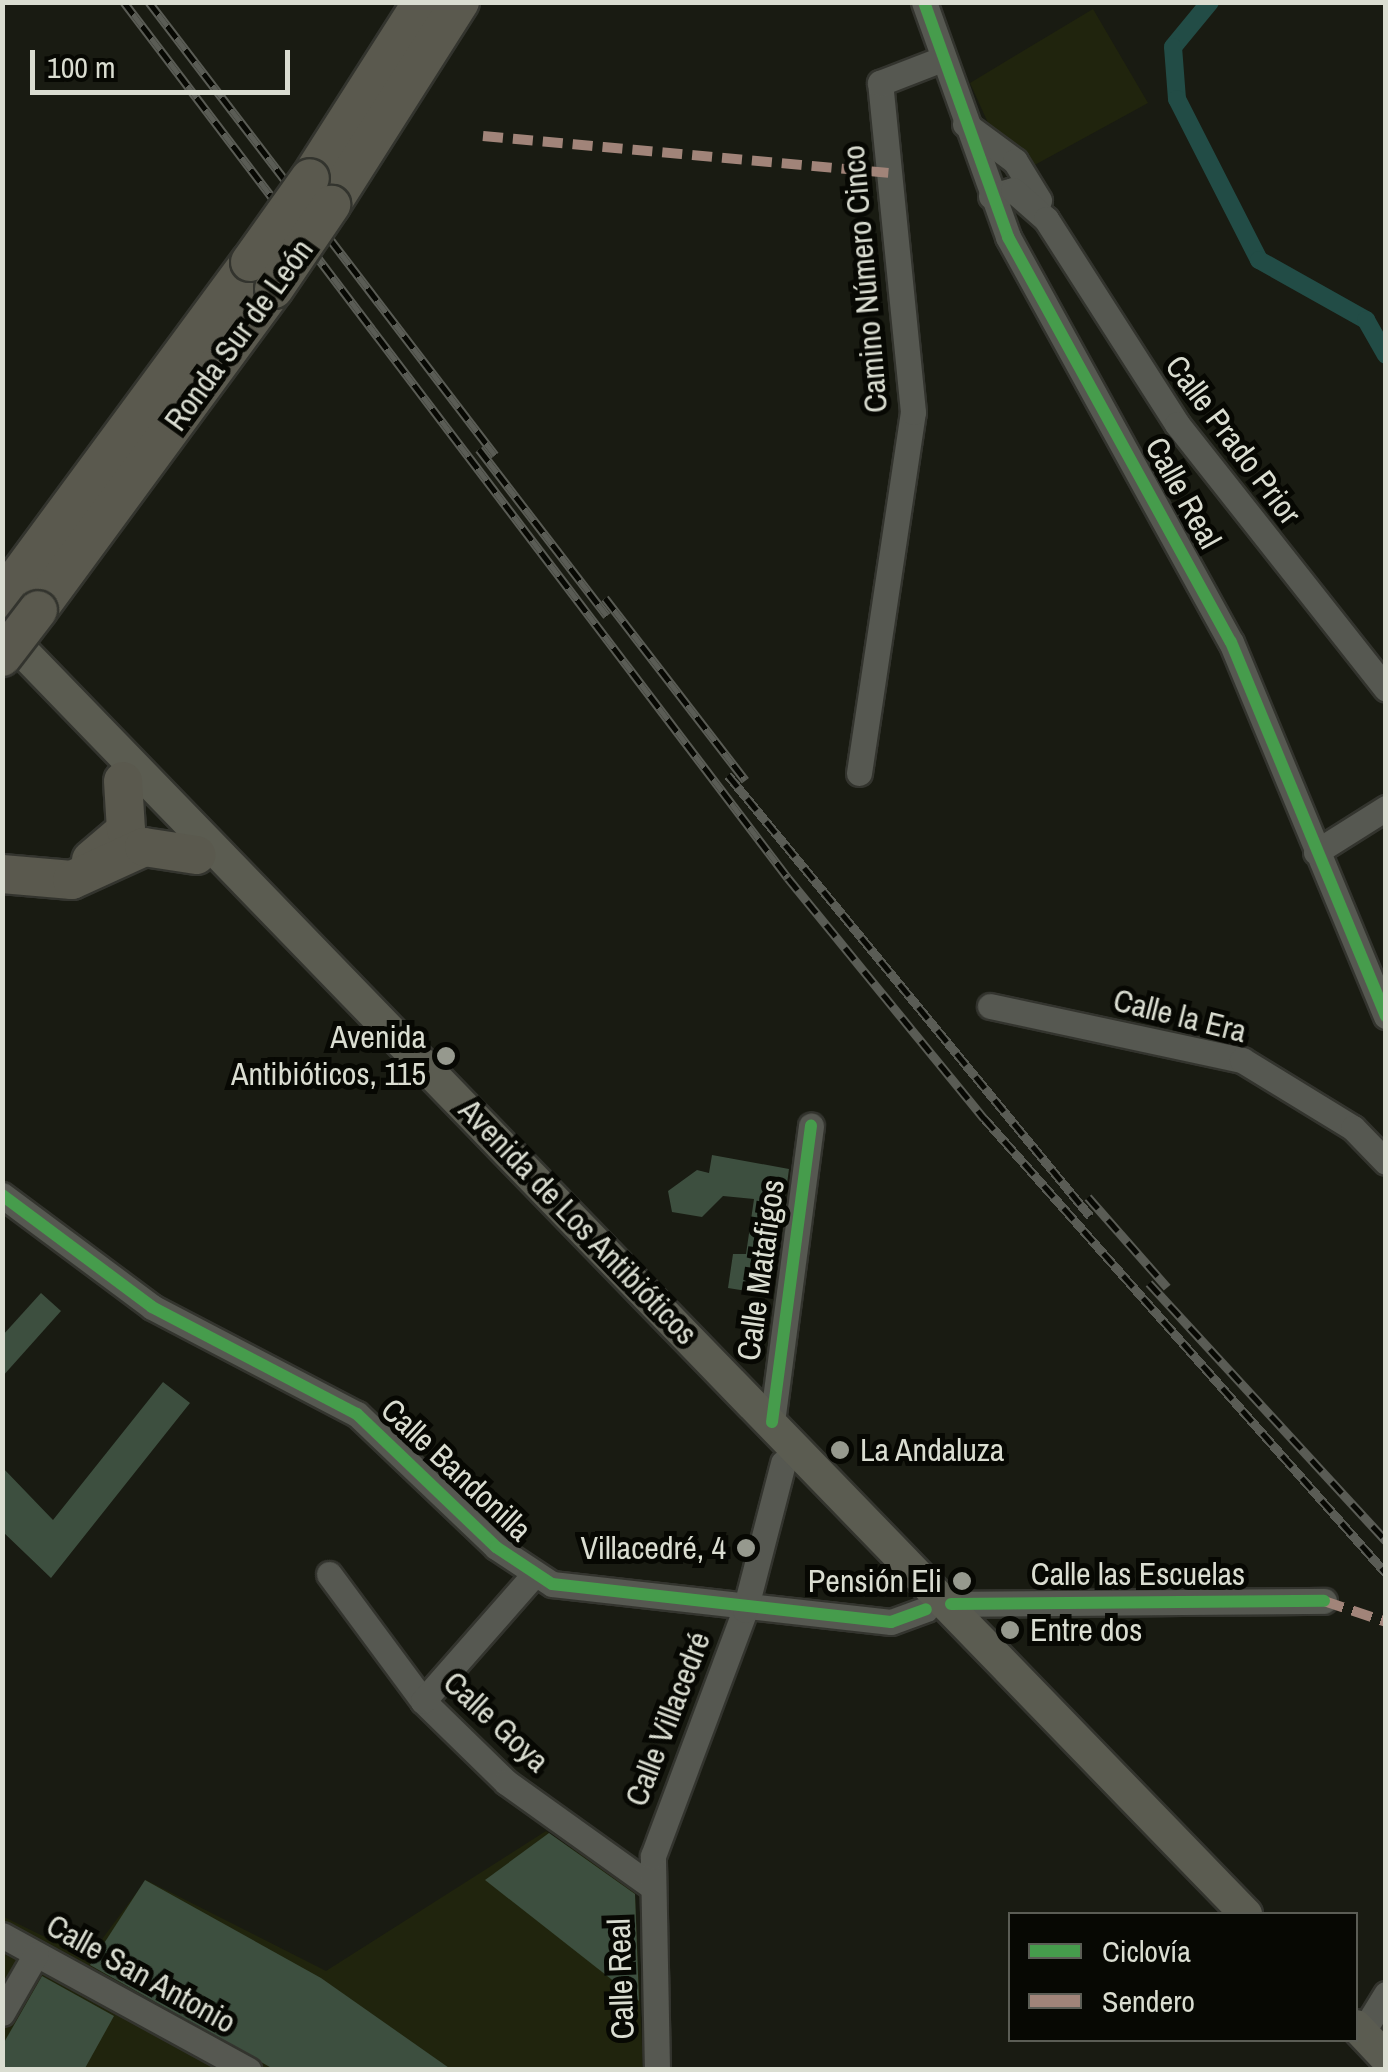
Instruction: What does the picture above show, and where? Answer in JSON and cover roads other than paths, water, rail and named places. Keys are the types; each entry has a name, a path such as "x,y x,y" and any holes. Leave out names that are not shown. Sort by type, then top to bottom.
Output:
{"highway":[{"name":"Ronda Sur de León","path":"320,191 422,2"},
{"name":"Ronda Sur de León","path":"17,584 262,276 460,2"},
{"name":"Ronda Sur de León","path":"2,656 17,584 262,276"},
{"path":"124,781 144,832 196,855"},
{"path":"2,861 52,872 94,860 144,832"},
{"path":"2,874 72,880 144,832"}],"main road":[{"path":"2,631 150,796 144,832 188,836 327,975 364,1000"},
{"name":"Avenida de Los Antibióticos","path":"2,631 763,1405 891,1543 934,1597"},
{"path":"2,656 124,781"},
{"name":"Avenida de Los Antibióticos","path":"196,855 784,1463 934,1597 1244,1912"},
{"path":"442,1108 477,1131 562,1218 581,1222 598,1269"},
{"path":"763,1405 784,1463 799,1463 858,1524 891,1543"},
{"path":"1359,2030 1386,2058"}],"street":[{"name":"Calle Real","path":"924,2 990,196 1231,642 1386,1016"},
{"name":"Camino Número Cinco","path":"859,773 913,412 880,82 942,59"},
{"name":"Calle Prado Prior","path":"965,124 1015,162 1046,219 1177,424 1386,689"},
{"path":"980,170 1015,162"},
{"name":"Calle Prado Prior","path":"990,196 1022,193 1046,219"},
{"path":"1316,852 1386,808"},
{"name":"Calle la Era","path":"990,1006 1242,1060 1352,1128 1386,1162"},
{"name":"Calle Matafigos","path":"763,1405 811,1126"},
{"name":"Calle Bandonilla","path":"2,1195 152,1307 357,1414 533,1576 576,1590 891,1622 934,1597"},
{"name":"Calle Villacedré","path":"650,1885 662,1826 745,1610 784,1463"},
{"name":"Calle Goya","path":"329,1574 422,1700 506,1782 650,1885"},
{"path":"422,1700 533,1576"},
{"name":"Calle las Escuelas","path":"934,1597 1324,1601"},
{"name":"Calle Real","path":"650,1885 658,2070"},
{"name":"Calle San Antonio","path":"2,1935 249,2070"},
{"path":"2,2013 36,1954"},
{"path":"1359,2030 1386,1994"}],"waterway":[{"path":"1210,2 1173,47 1177,99 1259,260 1366,320 1386,355"}],"railway":[{"path":"124,2 788,878 984,1118 1386,1573"},
{"path":"149,2 495,455"},
{"path":"479,449 607,616"},
{"path":"605,598 745,780"},
{"path":"728,775 1090,1216"},
{"path":"1088,1197 1167,1287"},
{"path":"1149,1283 1386,1541"}],"place":[{"name":"Avenida Antibióticos, 115","path":"446,1056"},
{"name":"La Andaluza","path":"840,1450"},
{"name":"Villacedré, 4","path":"746,1548"},
{"name":"Pensión Eli","path":"962,1581"},
{"name":"Entre dos","path":"1010,1630"}]}
